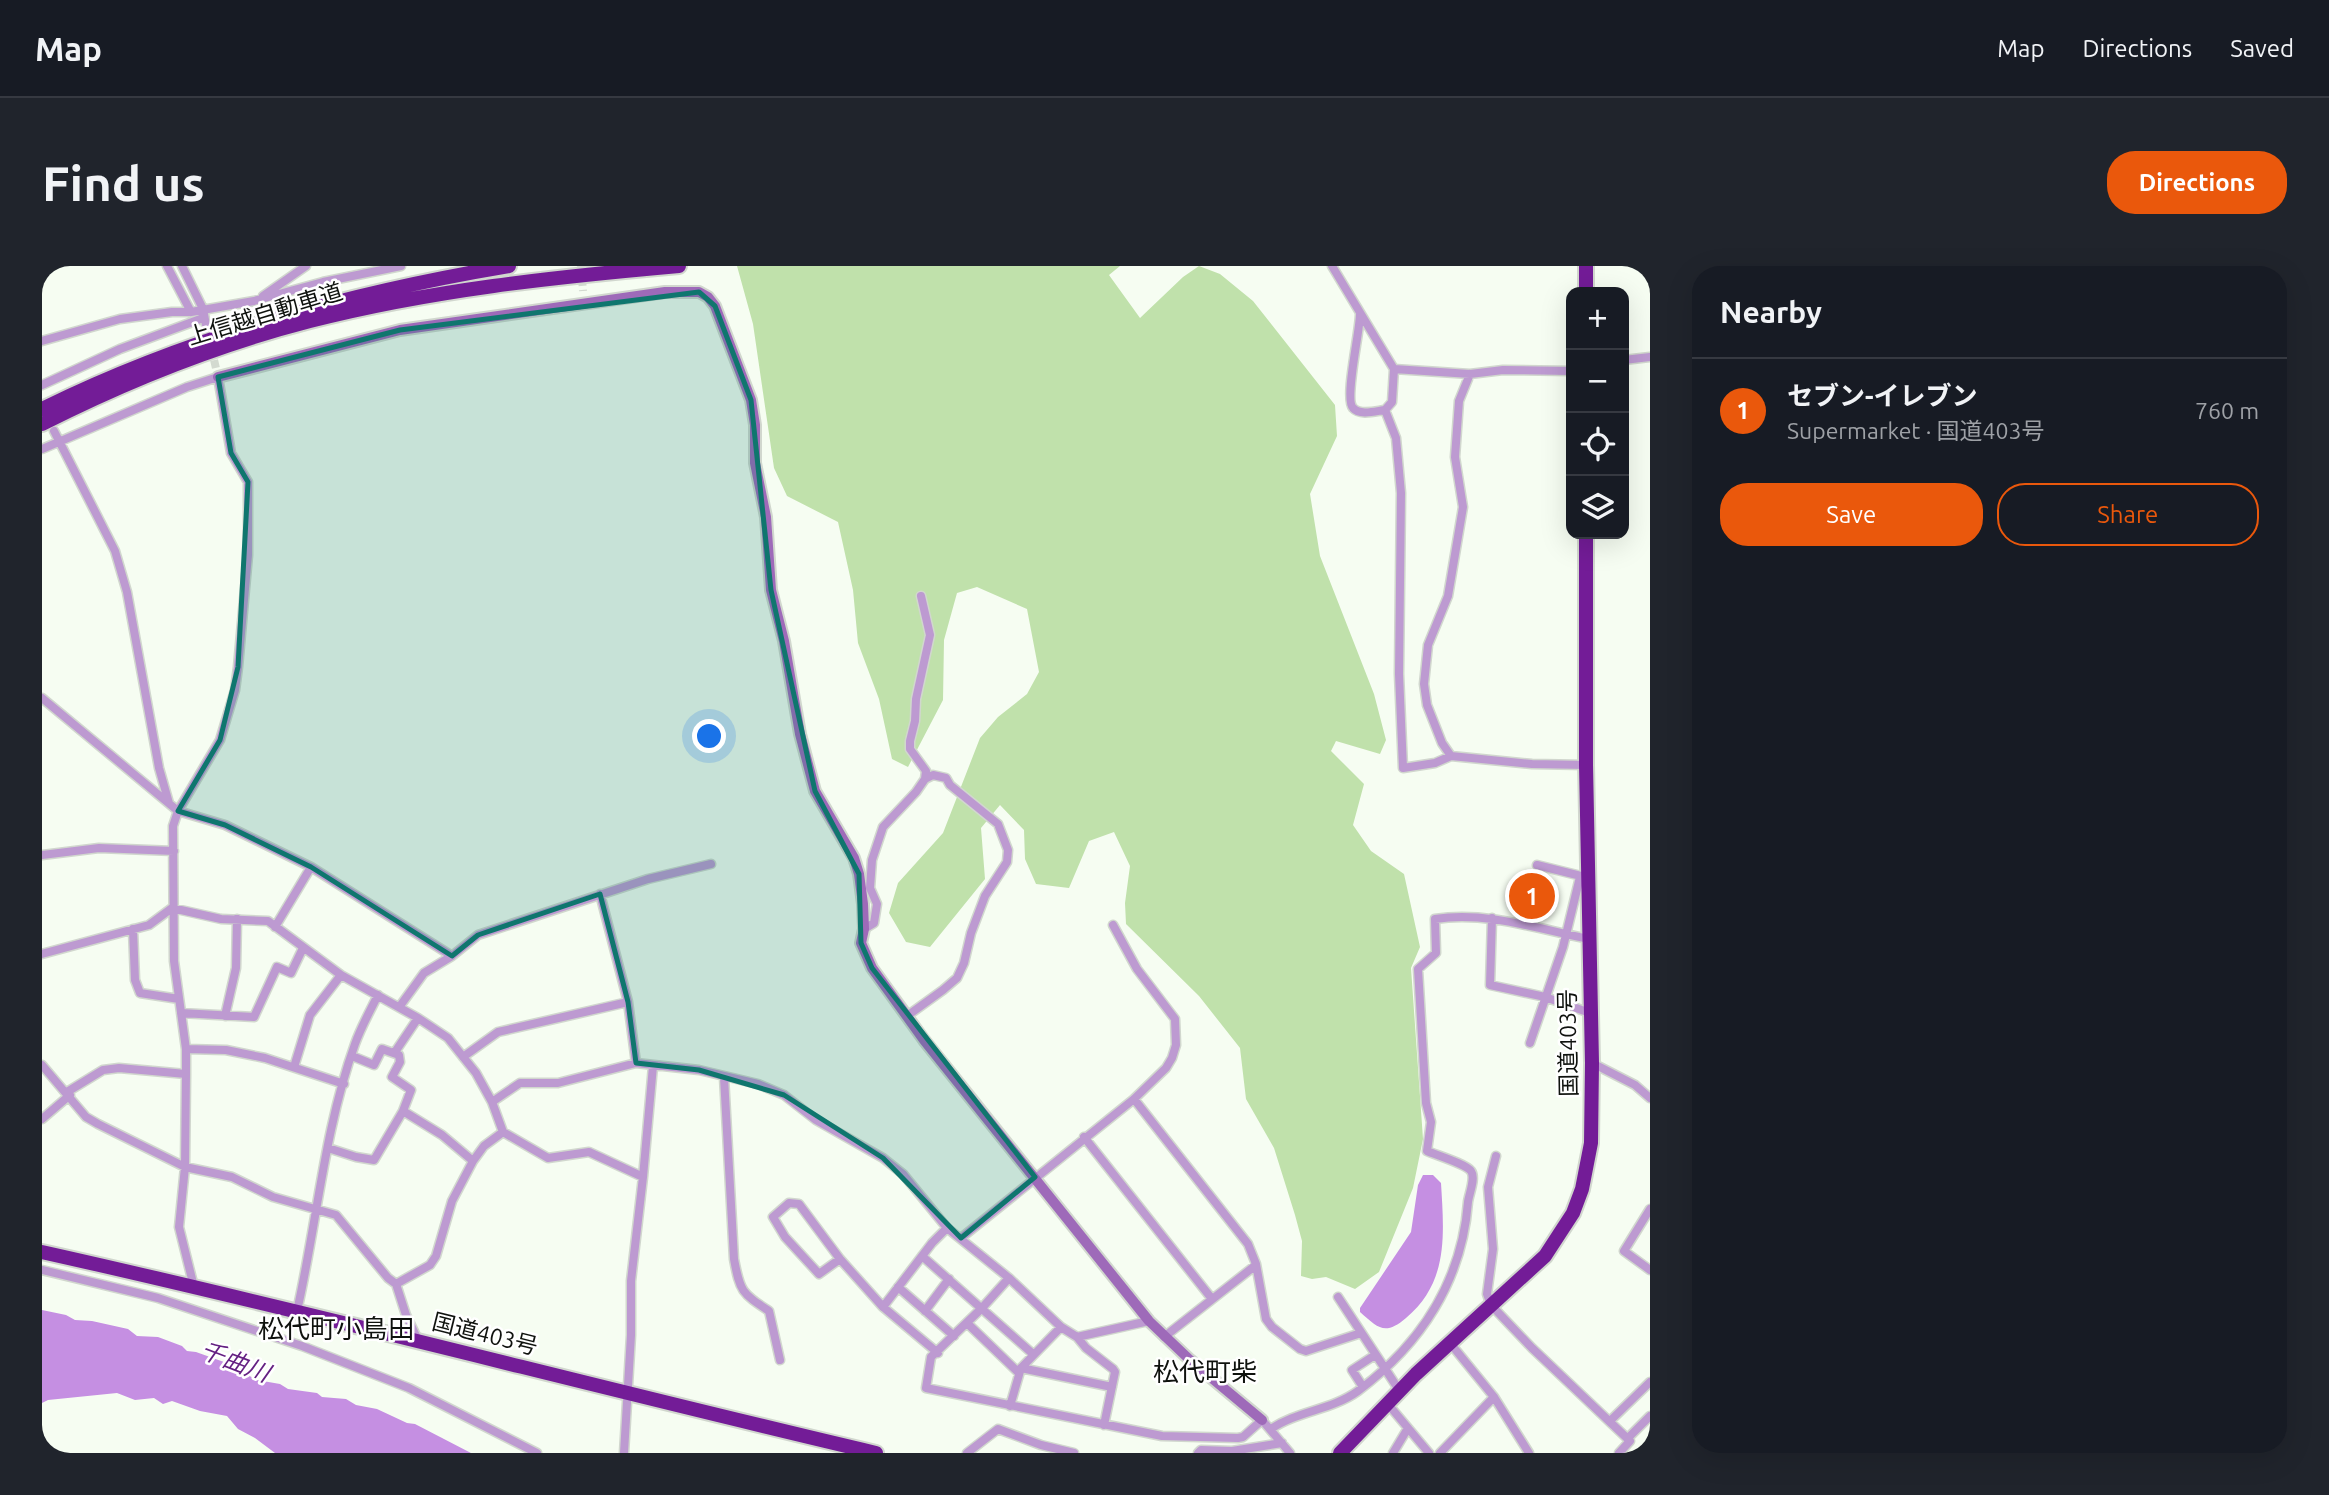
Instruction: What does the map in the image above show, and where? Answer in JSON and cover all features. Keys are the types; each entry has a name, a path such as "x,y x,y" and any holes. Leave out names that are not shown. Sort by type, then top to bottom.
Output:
{"highway":[{"name":"上信越自動車道","path":"42,410 148,361 269,319 348,298 509,266"},
{"name":"上信越自動車道","path":"48,427 151,374 232,344 310,321 394,302 478,288 679,266"},
{"path":"1586,266 1586,287"},
{"name":"国道403号","path":"1340,1453 1399,1390 1545,1256 1573,1213 1582,1189 1591,1143 1592,1063 1589,939 1584,877 1586,539"},
{"name":"国道403号","path":"42,1252 418,1340 876,1453"}],"street":[{"path":"167,266 191,312"},
{"path":"182,266 204,317"},
{"path":"254,301 306,266"},
{"path":"42,385 120,349 204,317 323,282 401,266"},
{"path":"1332,266 1394,369 1392,402 1385,410 1360,412 1349,402 1360,314"},
{"path":"583,291 584,303"},
{"path":"42,449 187,387 400,330 584,303 690,291 708,297 724,324 751,400 755,425 755,463 766,517 771,590 784,641 800,734 815,791 855,858 864,929 861,943 872,968 924,1040 1150,1321 1164,1337 1262,1420 1290,1453"},
{"path":"42,341 120,319 172,312 191,312 204,317"},
{"path":"1629,359 1650,357"},
{"path":"1394,369 1470,374 1503,370 1566,371"},
{"path":"1451,756 1442,743 1427,705 1425,672 1428,645 1448,596 1463,507 1455,457 1459,401 1470,374"},
{"path":"194,1287 179,1227 185,1167 186,1049 174,961 173,826 178,811 220,740 235,690 248,555 248,482 231,453 218,377"},
{"path":"1385,410 1396,438 1401,494 1399,674 1403,768 1435,763 1451,756 1532,764 1586,765"},
{"path":"48,427 58,441 115,551 127,592 159,768 169,803"},
{"path":"864,929 874,923 877,904 870,888 872,860 883,827 925,779 926,771 910,749 909,741 930,635 921,596"},
{"path":"42,698 178,811 225,825 311,867 452,956"},
{"path":"907,1016 957,978 964,964 971,933 985,896 1007,862 1008,850 998,824 957,791 946,778 933,775 925,779"},
{"path":"42,855 99,848 174,851"},
{"path":"400,1006 424,973 452,956 478,935 648,879 711,864"},
{"path":"1531,1043 1584,877 1537,864"},
{"path":"275,928 311,867"},
{"path":"600,894 628,1002 636,1063"},
{"path":"42,954 149,925 172,908 220,919 268,921 341,975 400,1006 448,1038 476,1073 492,1102 503,1132 548,1158 589,1152 643,1177"},
{"path":"1492,918 1490,985 1545,998 1591,1013"},
{"path":"1270,1429 1284,1421 1337,1404 1384,1369 1419,1334 1440,1300 1453,1270 1463,1236 1472,1176 1468,1169 1427,1151 1431,1122 1426,1103 1418,969 1436,953 1435,919 1492,918 1589,939"},
{"path":"225,1016 236,968 237,919"},
{"path":"961,1238 1134,1099 1166,1068 1176,1045 1175,1019 1137,969 1113,925"},
{"path":"133,929 135,980 140,993 179,999"},
{"path":"181,1013 254,1017 277,967 291,973 303,948"},
{"path":"294,1067 310,1015 341,975"},
{"path":"297,1311 328,1148 344,1084 352,1056 377,995"},
{"path":"463,1057 498,1031 628,1002"},
{"path":"395,1052 418,1018"},
{"path":"186,1049 226,1050 265,1058 344,1084"},
{"path":"328,1148 374,1160 403,1111 411,1090 392,1077 400,1062 399,1055 395,1052 382,1049 374,1065 352,1056"},
{"path":"492,1102 520,1083 558,1083 636,1063 699,1070 758,1084 785,1095 816,1120 883,1158 903,1174 947,1228 1009,1278 1061,1328 1077,1337 1086,1348 1113,1368 1115,1372 1104,1425"},
{"path":"1592,1063 1635,1085 1650,1098"},
{"path":"42,1065 86,1116 98,1124 185,1167 232,1177 273,1197 337,1216 388,1278 396,1284 405,1315 418,1340"},
{"path":"624,1453 631,1335 631,1281 653,1066"},
{"path":"42,1119 69,1094 103,1070 119,1068 186,1074"},
{"path":"724,1077 734,1259 738,1281 745,1295 769,1311 780,1360"},
{"path":"1134,1099 1248,1244 1256,1265 1266,1319 1272,1327 1300,1349 1312,1350 1361,1333"},
{"path":"403,1111 442,1135 473,1161"},
{"path":"396,1284 423,1271 436,1256 452,1201 473,1161 484,1146 503,1132"},
{"path":"1084,1137 1212,1300"},
{"path":"1496,1156 1488,1188 1493,1249 1486,1294 1491,1305 1532,1348 1628,1438 1630,1441 1621,1452"},
{"path":"840,1259 819,1274 785,1237 773,1217 789,1203 799,1203 840,1259 883,1307 938,1353"},
{"path":"1650,1209 1625,1251 1650,1270"},
{"path":"883,1307 947,1228"},
{"path":"922,1256 1033,1354"},
{"path":"1164,1337 1256,1265"},
{"path":"42,1270 158,1298 302,1346 409,1388 537,1453"},
{"path":"1009,1278 938,1353 930,1357 926,1388 1162,1436 1243,1437 1262,1420"},
{"path":"925,1311 949,1279"},
{"path":"898,1287 954,1336"},
{"path":"1338,1297 1399,1390"},
{"path":"1077,1337 1150,1321"},
{"path":"967,1323 1020,1371 1112,1387"},
{"path":"1010,1406 1020,1371 1033,1354 1061,1328"},
{"path":"1450,1343 1494,1397 1529,1453"},
{"path":"1363,1387 1353,1370 1375,1355"},
{"path":"1610,1421 1650,1382"},
{"path":"1440,1453 1494,1397"},
{"path":"1387,1403 1429,1453"},
{"path":"1628,1438 1650,1416"},
{"path":"1393,1453 1408,1428"},
{"path":"968,1453 998,1429 1041,1445 1074,1453"},
{"path":"1198,1453 1202,1450 1232,1451 1282,1444"}],"highlighted area":[{"path":"699,292 715,306 751,400 771,590 815,791 859,874 861,943 872,968 1035,1177 961,1238 883,1158 784,1095 699,1070 636,1063 628,1002 600,894 478,935 452,956 311,867 225,825 178,811 220,740 238,667 248,482 231,453 218,377 400,330"}],"green space":[{"path":"737,266 1120,266 1109,275 1140,318 1183,277 1199,266 1220,274 1253,301 1335,405 1337,436 1310,494 1320,556 1374,694 1386,740 1380,754 1336,741 1331,751 1364,784 1353,825 1371,851 1404,874 1420,947 1411,968 1423,1139 1413,1188 1379,1272 1355,1289 1326,1277 1312,1279 1301,1276 1302,1241 1274,1148 1246,1099 1240,1048 1199,996 1126,924 1125,903 1130,866 1114,832 1089,841 1069,888 1036,884 1025,859 1024,830 1000,805 981,828 985,879 930,947 906,942 889,913 898,883 943,833 980,738 998,717 1027,694 1039,672 1027,609 977,587 957,593 944,640 943,700 908,767 892,759 879,699 858,643 853,590 838,522 787,496 774,468 753,324"}],"shaded area":[{"path":"1423,1175 1433,1175 1441,1183 1443,1239 1437,1273 1420,1304 1406,1318 1392,1327 1382,1328 1360,1312 1360,1308 1411,1232 1418,1185"},
{"path":"42,1310 66,1315 75,1320 128,1329 137,1336 158,1337 182,1346 187,1351 224,1362 257,1380 280,1384 288,1389 317,1393 322,1397 346,1399 356,1405 377,1409 415,1424 471,1453 275,1453 238,1429 227,1416 200,1411 172,1401 163,1404 154,1398 135,1400 117,1393 48,1400 42,1403"}],"tunnel":[{"path":"581,266 583,291"},
{"path":"206,325 218,377"}],"place":[{"name":"セブン-イレブン","path":"1532,896"}],"district":[{"name":"松代町小島田","path":"336,1329"},
{"name":"松代町柴","path":"1205,1372"}],"water label":[{"name":"千曲川","path":"235,1362"}]}
